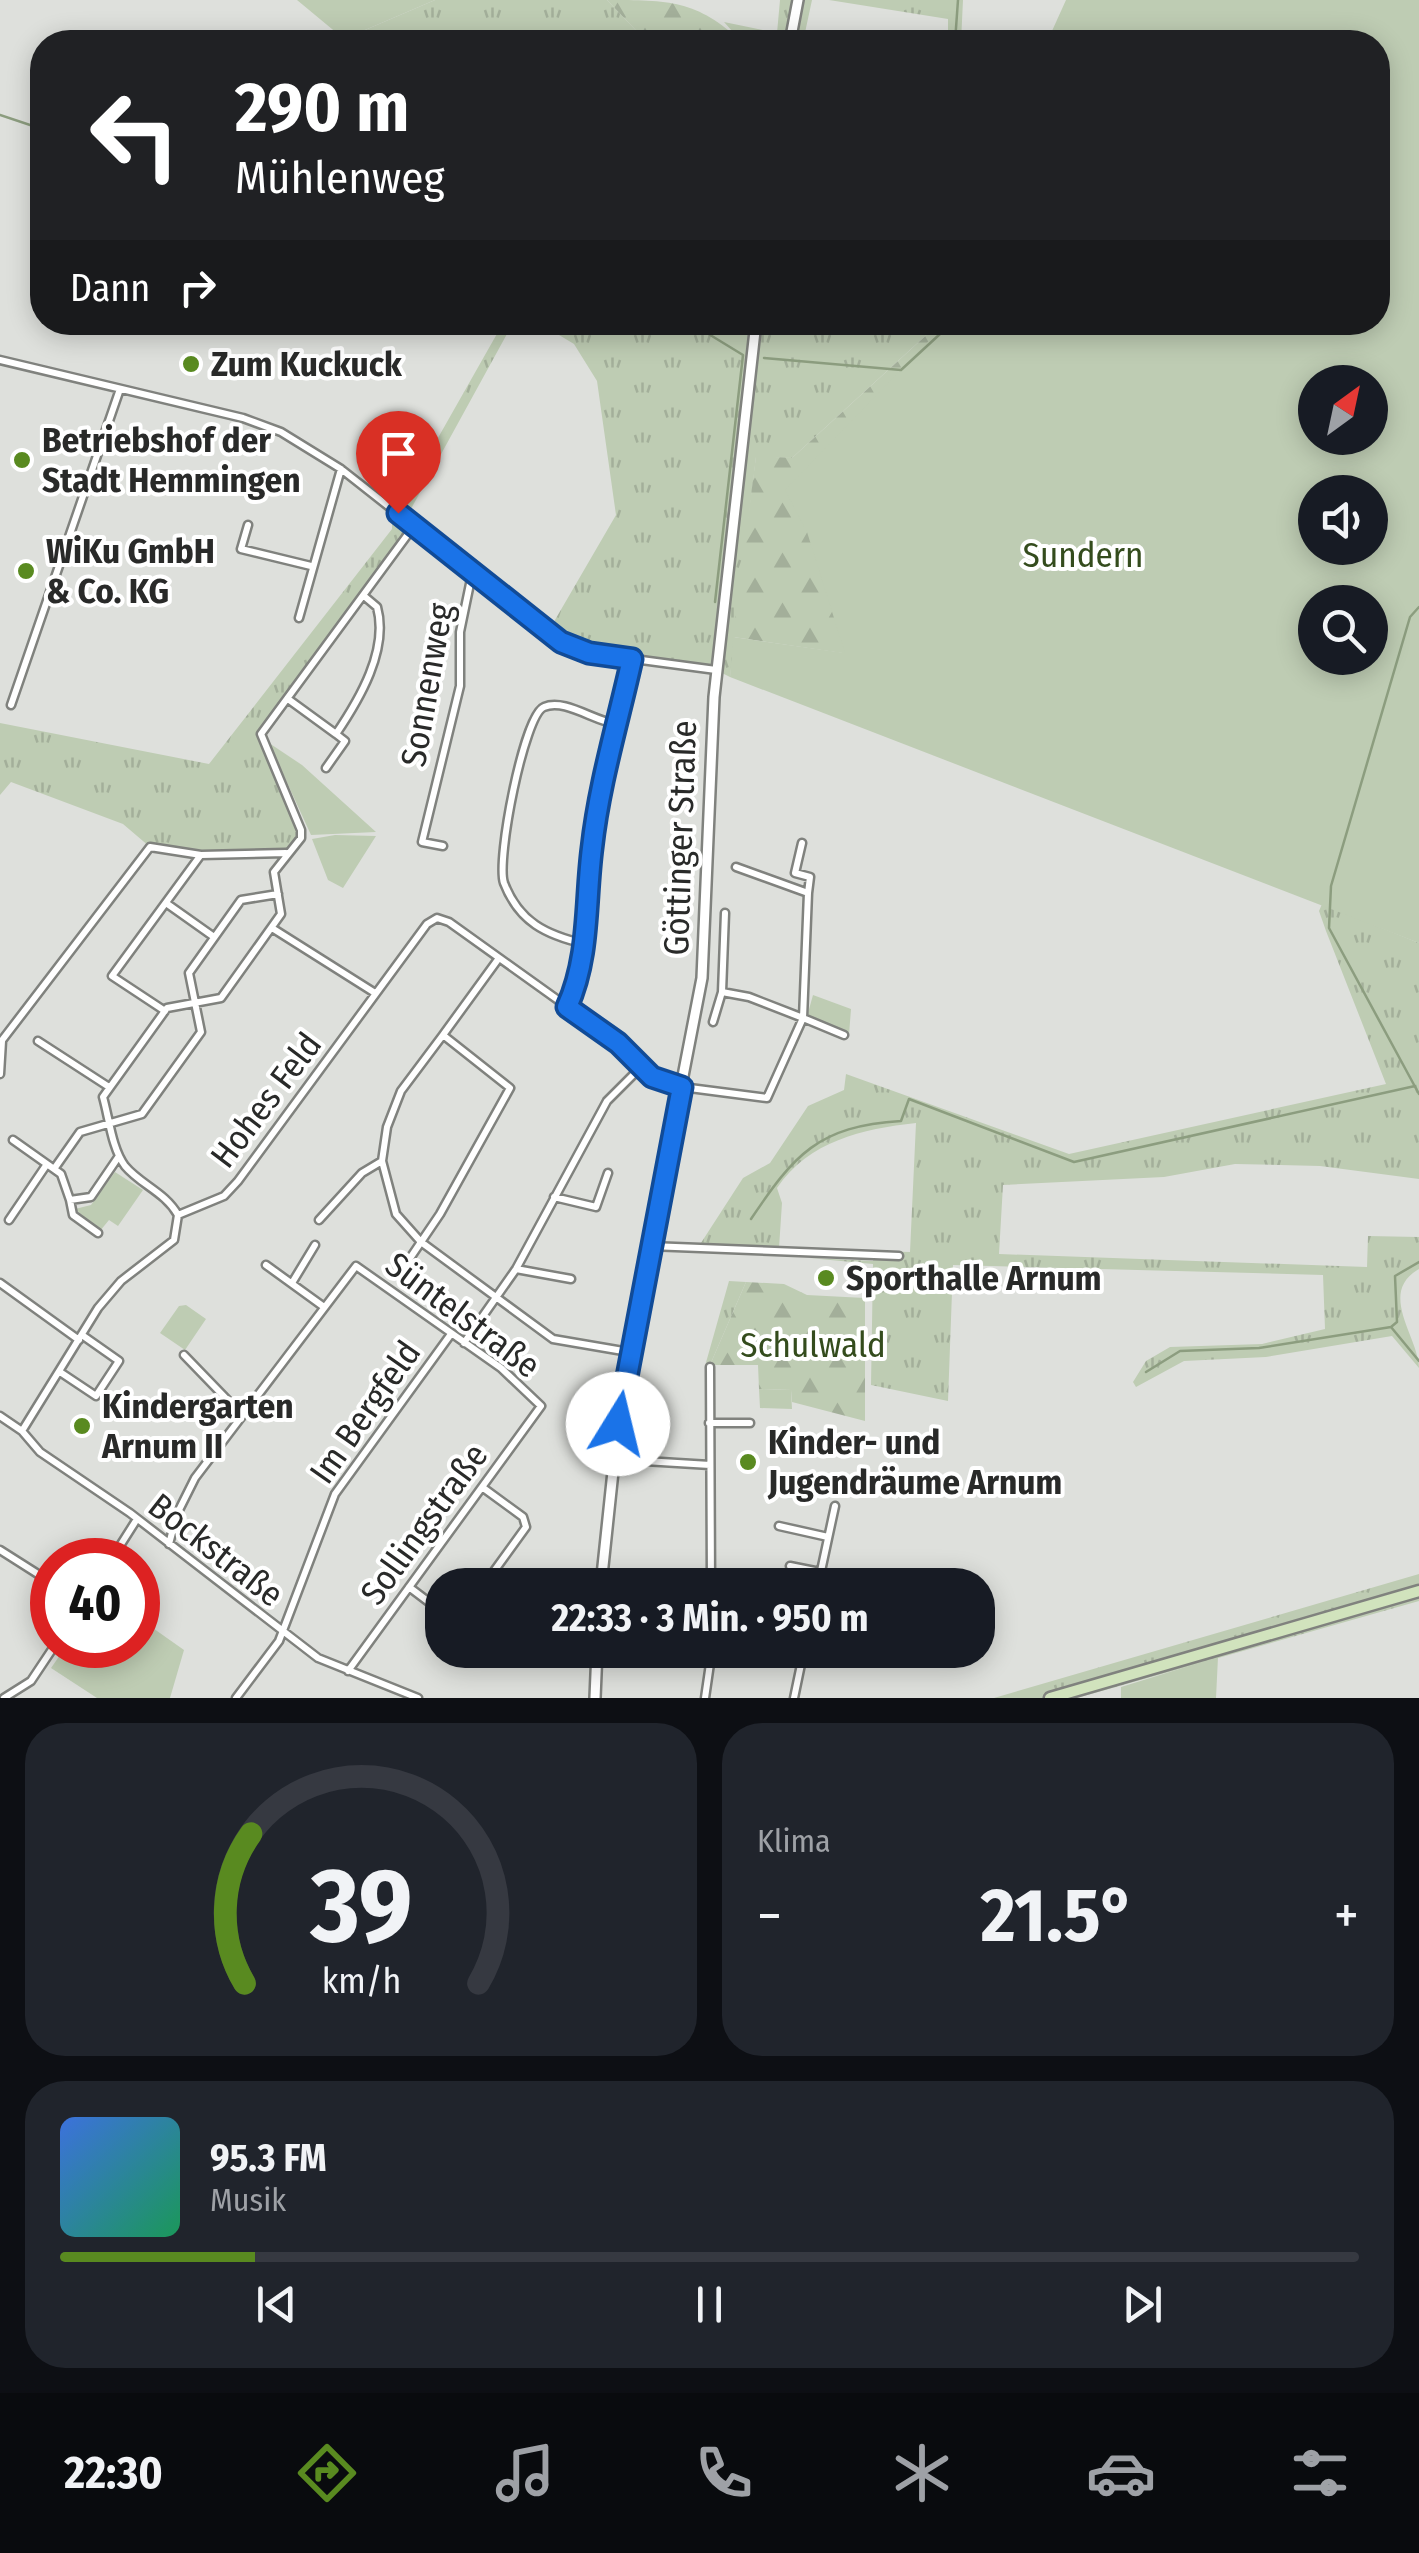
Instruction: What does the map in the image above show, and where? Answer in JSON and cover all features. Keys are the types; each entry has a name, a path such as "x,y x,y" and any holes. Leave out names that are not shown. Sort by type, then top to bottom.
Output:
{"main road":[{"path":"1050,1698 1419,1591"}],"street":[{"path":"792,30 798,0"},
{"name":"Göttinger Straße","path":"603,1568 612,1459 702,978 716,670 755,335"},
{"path":"0,360 281,432 341,469 561,642 589,653 716,670"},
{"path":"11,705 120,389"},
{"path":"299,618 341,469"},
{"path":"248,525 242,548 311,566"},
{"path":"22,1431 98,1308 121,1281 174,1240 178,1215 169,1200 128,1170 119,1156 103,1097 165,1011 221,998 281,914 274,872 301,838 301,830 260,734 414,526"},
{"name":"Sonnenweg","path":"442,846 422,842 460,686 460,632 472,574"},
{"path":"336,734 364,692 378,634 377,607 364,596"},
{"path":"567,1007 585,944 592,848 632,659"},
{"path":"288,698 346,741 326,768"},
{"path":"585,944 542,932 521,915 502,878 502,853 522,756 538,712 547,705 566,706 601,722 617,724"},
{"path":"791,887 802,843"},
{"path":"0,1074 1,1041 142,852 150,846 201,855 287,853"},
{"path":"165,1011 112,976 201,855"},
{"path":"736,868 808,893"},
{"path":"630,1352 553,1339 421,1242 390,1202 382,1162 387,1127 402,1091 498,958 618,1043 652,1077 682,1087 767,1098 803,1018 810,877 795,873"},
{"path":"9,1220 80,1132 142,1114 201,1032 189,973 241,900 278,894"},
{"path":"166,902 214,936"},
{"path":"713,1022 722,992 725,913"},
{"name":"Hohes Feld","path":"178,1215 224,1196 238,1181 427,924 437,918 498,958"},
{"path":"272,928 376,993"},
{"path":"722,992 749,997 844,1034"},
{"path":"402,1270 510,1088 443,1035"},
{"path":"38,1041 110,1087"},
{"path":"464,1343 516,1270 606,1101 641,1067"},
{"path":"13,1140 61,1174 74,1215 98,1233"},
{"path":"70,1200 92,1197 119,1156"},
{"path":"319,1220 362,1173 382,1162"},
{"path":"554,1197 596,1207 608,1173"},
{"path":"292,1283 315,1245"},
{"path":"650,1246 899,1256"},
{"path":"169,1544 183,1498 324,1307 266,1265"},
{"name":"Süntelstraße","path":"324,1307 354,1269 501,1368 541,1406"},
{"path":"516,1270 571,1279"},
{"path":"0,1283 119,1361 96,1396 60,1372"},
{"name":"Im Bergfeld","path":"236,1698 281,1632 335,1494 451,1334"},
{"path":"184,1354 243,1415"},
{"path":"710,1367 711,1568"},
{"name":"Sollingstraße","path":"348,1671 541,1406"},
{"name":"Bockstraße","path":"0,1416 22,1431 40,1452 138,1519 318,1658 418,1698"},
{"path":"709,1423 750,1423"},
{"path":"612,1459 710,1465"},
{"path":"482,1487 523,1517 526,1528 497,1568"},
{"path":"821,1568 835,1506"},
{"path":"125,1538 138,1519"},
{"path":"780,1526 828,1537"},
{"path":"0,1550 30,1570"},
{"path":"790,1566 800,1568"},
{"path":"409,1587 425,1599"},
{"path":"4,1698 31,1681 40,1668"},
{"path":"595,1698 596,1668"},
{"path":"705,1698 709,1668"},
{"path":"794,1698 800,1668"}],"green space":[{"path":"297,0 435,0 365,30 333,30"},
{"path":"435,0 607,0 636,30 365,30"},
{"path":"607,0 681,5 728,30 636,30"},
{"path":"780,0 812,0 806,30 777,30"},
{"path":"829,0 963,0 962,30 948,30 948,19"},
{"name":"Sundern","path":"1066,0 1419,0 1419,943 730,677 733,637 845,653 807,532 785,490 934,335 1390,335 1390,30 1052,30"},
{"path":"724,22 763,30 731,30"},
{"path":"496,335 506,335 406,518 414,526 261,734 301,838 287,853 201,855 150,847 123,824 11,782 0,795 0,723 209,764 392,529 392,519"},
{"path":"559,335 926,335 792,458 756,457 730,677 716,670 589,653 548,632 616,515 597,381 574,344"},
{"path":"926,335 962,335 863,656 733,637 756,456 792,458"},
{"path":"269,743 302,765 376,832 311,835"},
{"path":"376,836 343,888 328,880 312,839"},
{"path":"1322,904 1419,943 1419,1179 1320,1166 1235,1164 1164,1177 1003,1185 999,1254 1367,1267 1368,1236 1419,1237 1419,1269 1401,1290 1401,1303 1419,1368 1392,1336 1266,1357 1184,1361 1136,1387 1133,1382 1146,1361 1170,1347 1262,1344 1325,1329 1323,1275 953,1265 948,1401 871,1385 873,1264 809,1258 873,1261 874,1251 910,1252 916,1123 838,1140 790,1172 777,1188 782,1203 779,1248 699,1246 743,1178 770,1163 808,1106 844,1090 846,1074 1069,1154 1386,1084 1326,931 1319,911"},
{"path":"813,995 851,1009 849,1035 811,1020 808,1013"},
{"path":"115,1172 143,1190 118,1226 109,1220 100,1231 75,1209 91,1205"},
{"path":"729,1281 746,1282 710,1365 705,1366"},
{"name":"Schulwald","path":"746,1282 784,1284 807,1295 865,1298 865,1421 792,1402 791,1390 759,1389 758,1365 710,1365"},
{"path":"186,1305 206,1319 185,1350 160,1333 179,1306"},
{"path":"759,1389 791,1390 792,1409 760,1408"},
{"path":"1419,1574 1419,1601 1077,1698 994,1698"},
{"path":"160,1633 184,1650 170,1698 97,1698 51,1668 160,1668"},
{"path":"1218,1657 1216,1698 1121,1698 1121,1687"}],"waterway":[{"path":"956,30 958,0"},
{"path":"0,115 30,125"},
{"path":"710,335 743,355 715,602"},
{"path":"764,358 901,370 939,335"},
{"path":"1419,607 1410,617 1331,886 1329,928 1419,1094"},
{"path":"751,1219 781,1177 811,1148 849,1129 901,1121 909,1099 1074,1162 1415,1086"},
{"path":"1146,1372 1180,1351 1259,1348 1391,1327 1397,1322 1395,1276 1419,1262"},
{"path":"1391,1327 1419,1361"}],"place":[{"name":"Zum Kuckuck","path":"191,364"},
{"name":"Betriebshof der Stadt Hemmingen","path":"22,460"},
{"name":"WiKu GmbH & Co. KG","path":"26,571"},
{"name":"Sporthalle Arnum","path":"826,1278"},
{"name":"Kindergarten Arnum II","path":"82,1426"},
{"name":"Kinder- und Jugendräume Arnum","path":"748,1462"}],"route":[{"path":"398,513 561,642 589,653 632,659 604,775 592,848 585,944 567,1007 618,1043 652,1077 682,1087 618,1424"}]}
